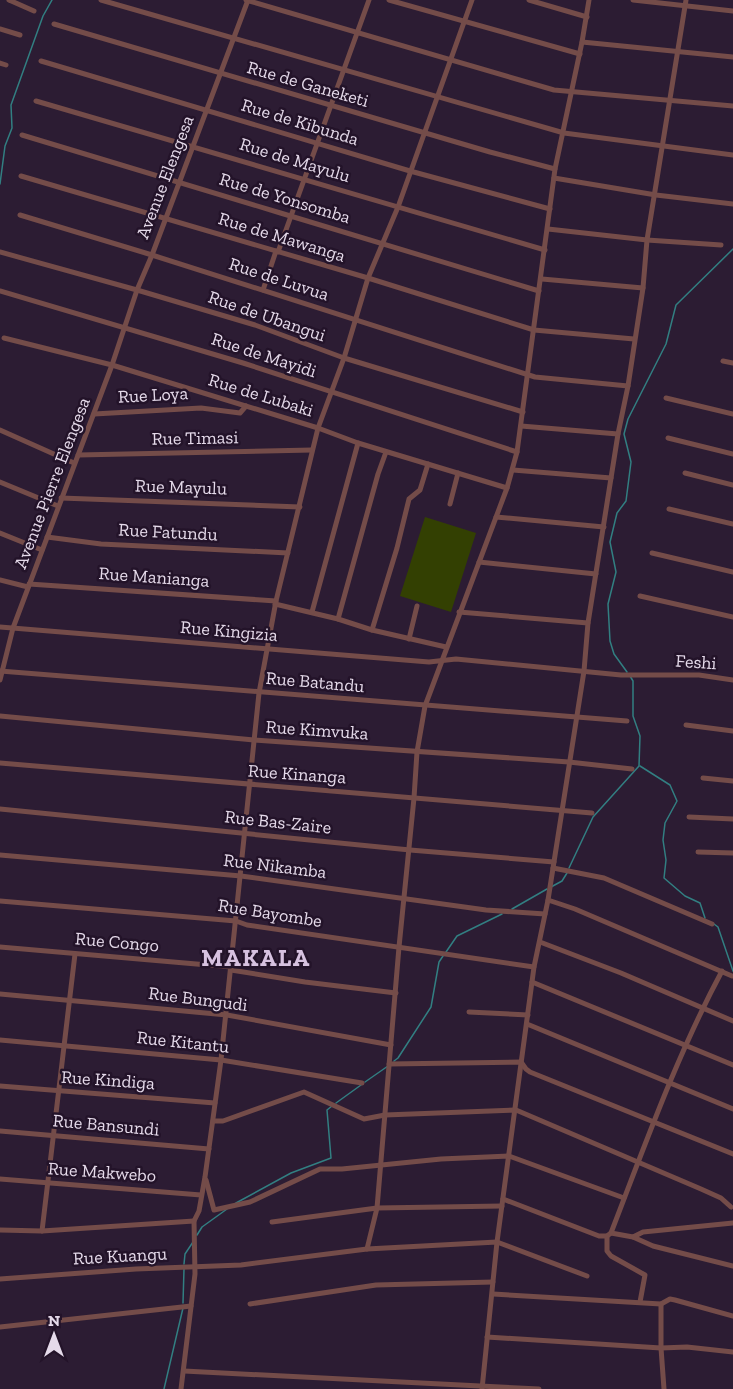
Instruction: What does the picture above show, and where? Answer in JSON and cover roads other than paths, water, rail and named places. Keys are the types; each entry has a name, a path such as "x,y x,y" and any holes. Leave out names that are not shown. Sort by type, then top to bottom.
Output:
{"street":[{"path":"9,0 34,11"},
{"path":"101,0 564,133 733,155"},
{"path":"246,0 554,90 733,106"},
{"name":"Avenue Elengesa","path":"112,365 137,290 207,109 246,0"},
{"path":"263,290 292,216 369,0"},
{"path":"389,0 580,54"},
{"path":"181,1389 195,1267 194,1221 199,1211 205,1177 227,1015 259,693 275,602 318,428 344,358 368,278 398,207 472,0"},
{"path":"529,0 587,16"},
{"path":"367,1249 378,1208 417,752 425,706 507,488 518,452 555,169 580,54 589,0"},
{"path":"633,0 686,3 733,11"},
{"path":"482,1388 497,1242 534,967 554,865 584,671 588,623 618,434 628,386 643,288 647,240 686,3"},
{"name":"Rue de Ganeketi","path":"54,24 219,74 555,169"},
{"path":"0,29 20,35"},
{"path":"582,42 733,57"},
{"name":"Rue de Kibunda","path":"41,61 410,171 550,209"},
{"name":"Rue de Mayulu","path":"36,101 545,250"},
{"name":"Rue de Yonsomba","path":"21,135 539,291"},
{"name":"Rue de Mawanga","path":"21,176 368,278 534,330 634,339"},
{"path":"554,178 656,195 733,204"},
{"name":"Rue de Luvua","path":"20,215 542,378 628,386"},
{"path":"548,229 647,240 721,245"},
{"name":"Rue de Ubangui","path":"0,252 255,325 344,358 523,412"},
{"path":"542,279 643,288"},
{"name":"Rue de Mayidi","path":"0,291 243,363 518,452"},
{"name":"Rue de Lubaki","path":"4,338 112,365 507,488"},
{"path":"723,361 733,363"},
{"name":"Avenue Pierre Elengesa","path":"0,680 13,628 112,365"},
{"path":"666,398 733,414"},
{"name":"Rue Loya","path":"94,414 201,408 240,413 246,406"},
{"path":"521,426 618,434"},
{"path":"0,430 74,463"},
{"path":"668,438 733,454"},
{"path":"312,612 358,443"},
{"name":"Rue Timasi","path":"78,455 312,450"},
{"path":"338,619 386,452"},
{"path":"372,630 409,499 420,490 428,464"},
{"path":"513,470 611,478"},
{"path":"450,504 458,473"},
{"path":"685,473 733,485"},
{"path":"0,482 58,506"},
{"name":"Rue Mayulu","path":"61,498 300,507"},
{"path":"669,508 733,524"},
{"path":"496,517 604,526"},
{"path":"0,533 42,550"},
{"name":"Rue Fatundu","path":"47,537 101,544 288,553"},
{"path":"652,553 733,572"},
{"path":"479,562 596,574"},
{"name":"Rue Manianga","path":"0,580 29,586 275,602 372,630 446,647"},
{"path":"640,596 733,617"},
{"path":"409,639 417,606"},
{"path":"459,612 588,623"},
{"name":"Rue Kingizia","path":"0,627 429,662 456,659 584,671"},
{"name":"Rue Batandu","path":"1,671 627,721"},
{"name":"Feshi","path":"584,671 621,675 699,675 733,680"},
{"name":"Rue Kimvuka","path":"0,716 254,740 569,762 632,770"},
{"path":"686,725 733,731"},
{"name":"Rue Kinanga","path":"0,763 250,786 592,813"},
{"path":"703,778 733,781"},
{"name":"Rue Bas-Zaire","path":"0,809 554,865 604,878 712,924"},
{"path":"689,817 733,819"},
{"path":"698,852 733,853"},
{"name":"Rue Nikamba","path":"0,855 241,876 486,910 545,914"},
{"path":"548,900 575,909 732,976"},
{"name":"Rue Bayombe","path":"0,901 236,921 247,925 534,967"},
{"path":"540,942 621,973 733,1021"},
{"name":"Rue Congo","path":"0,946 231,968 305,982 396,993"},
{"path":"42,1231 75,954"},
{"path":"640,1302 645,1275 611,1256 608,1251 609,1235 653,1122 702,1008 722,971"},
{"path":"532,982 733,1065"},
{"name":"Rue Bungudi","path":"0,994 227,1015 391,1045"},
{"path":"469,1012 528,1015"},
{"path":"527,1024 733,1109"},
{"name":"Rue Kitantu","path":"0,1040 221,1060 362,1083"},
{"path":"389,1064 521,1062"},
{"path":"521,1062 530,1072 733,1154"},
{"name":"Rue Kindiga","path":"0,1086 215,1103"},
{"path":"213,1121 223,1121 304,1092 364,1119 385,1114 516,1110 721,1198 731,1207"},
{"name":"Rue Bansundi","path":"0,1131 209,1149"},
{"path":"205,1177 214,1210 250,1202 320,1169 509,1156 624,1198"},
{"name":"Rue Makwebo","path":"0,1179 201,1195"},
{"path":"272,1222 378,1208 503,1202 599,1236 633,1237 653,1246 733,1266"},
{"path":"0,1230 42,1231 194,1221"},
{"path":"633,1237 643,1232 733,1222"},
{"path":"497,1242 587,1276"},
{"name":"Rue Kuangu","path":"0,1279 242,1264 367,1249 497,1242"},
{"path":"250,1304 376,1285 493,1282"},
{"path":"492,1294 662,1304 670,1299 733,1316"},
{"path":"662,1304 661,1348 664,1389"},
{"path":"0,1327 191,1306"},
{"path":"487,1336 661,1348 687,1347 733,1352"},
{"path":"184,1371 482,1388 539,1389"}],"waterway":[{"path":"0,184 5,146 12,128 11,105 43,16 52,0"},
{"path":"627,672 614,654 610,641 608,604 616,572 610,542 617,513 626,501 631,462 624,434 628,419 666,344 676,305 733,249"},
{"path":"569,868 593,817 639,766 640,736 633,716 633,681 630,676"},
{"path":"640,766 670,785 677,801 665,823 664,878 685,896 700,903 705,918"},
{"path":"551,887 562,881 567,873"},
{"path":"512,909 547,889"},
{"path":"446,952 457,936 502,914"},
{"path":"714,924 718,927 733,971"},
{"path":"394,1061 431,1007 439,962 443,956"},
{"path":"365,1082 388,1066"},
{"path":"336,1103 361,1085"},
{"path":"236,1203 291,1173 331,1158 327,1110 332,1106"},
{"path":"197,1235 202,1227 227,1209"},
{"path":"184,1264 185,1254 193,1242"},
{"path":"183,1303 184,1269"},
{"path":"164,1389 183,1308"}],"district":[{"name":"MAKALA","path":"256,958"}]}
